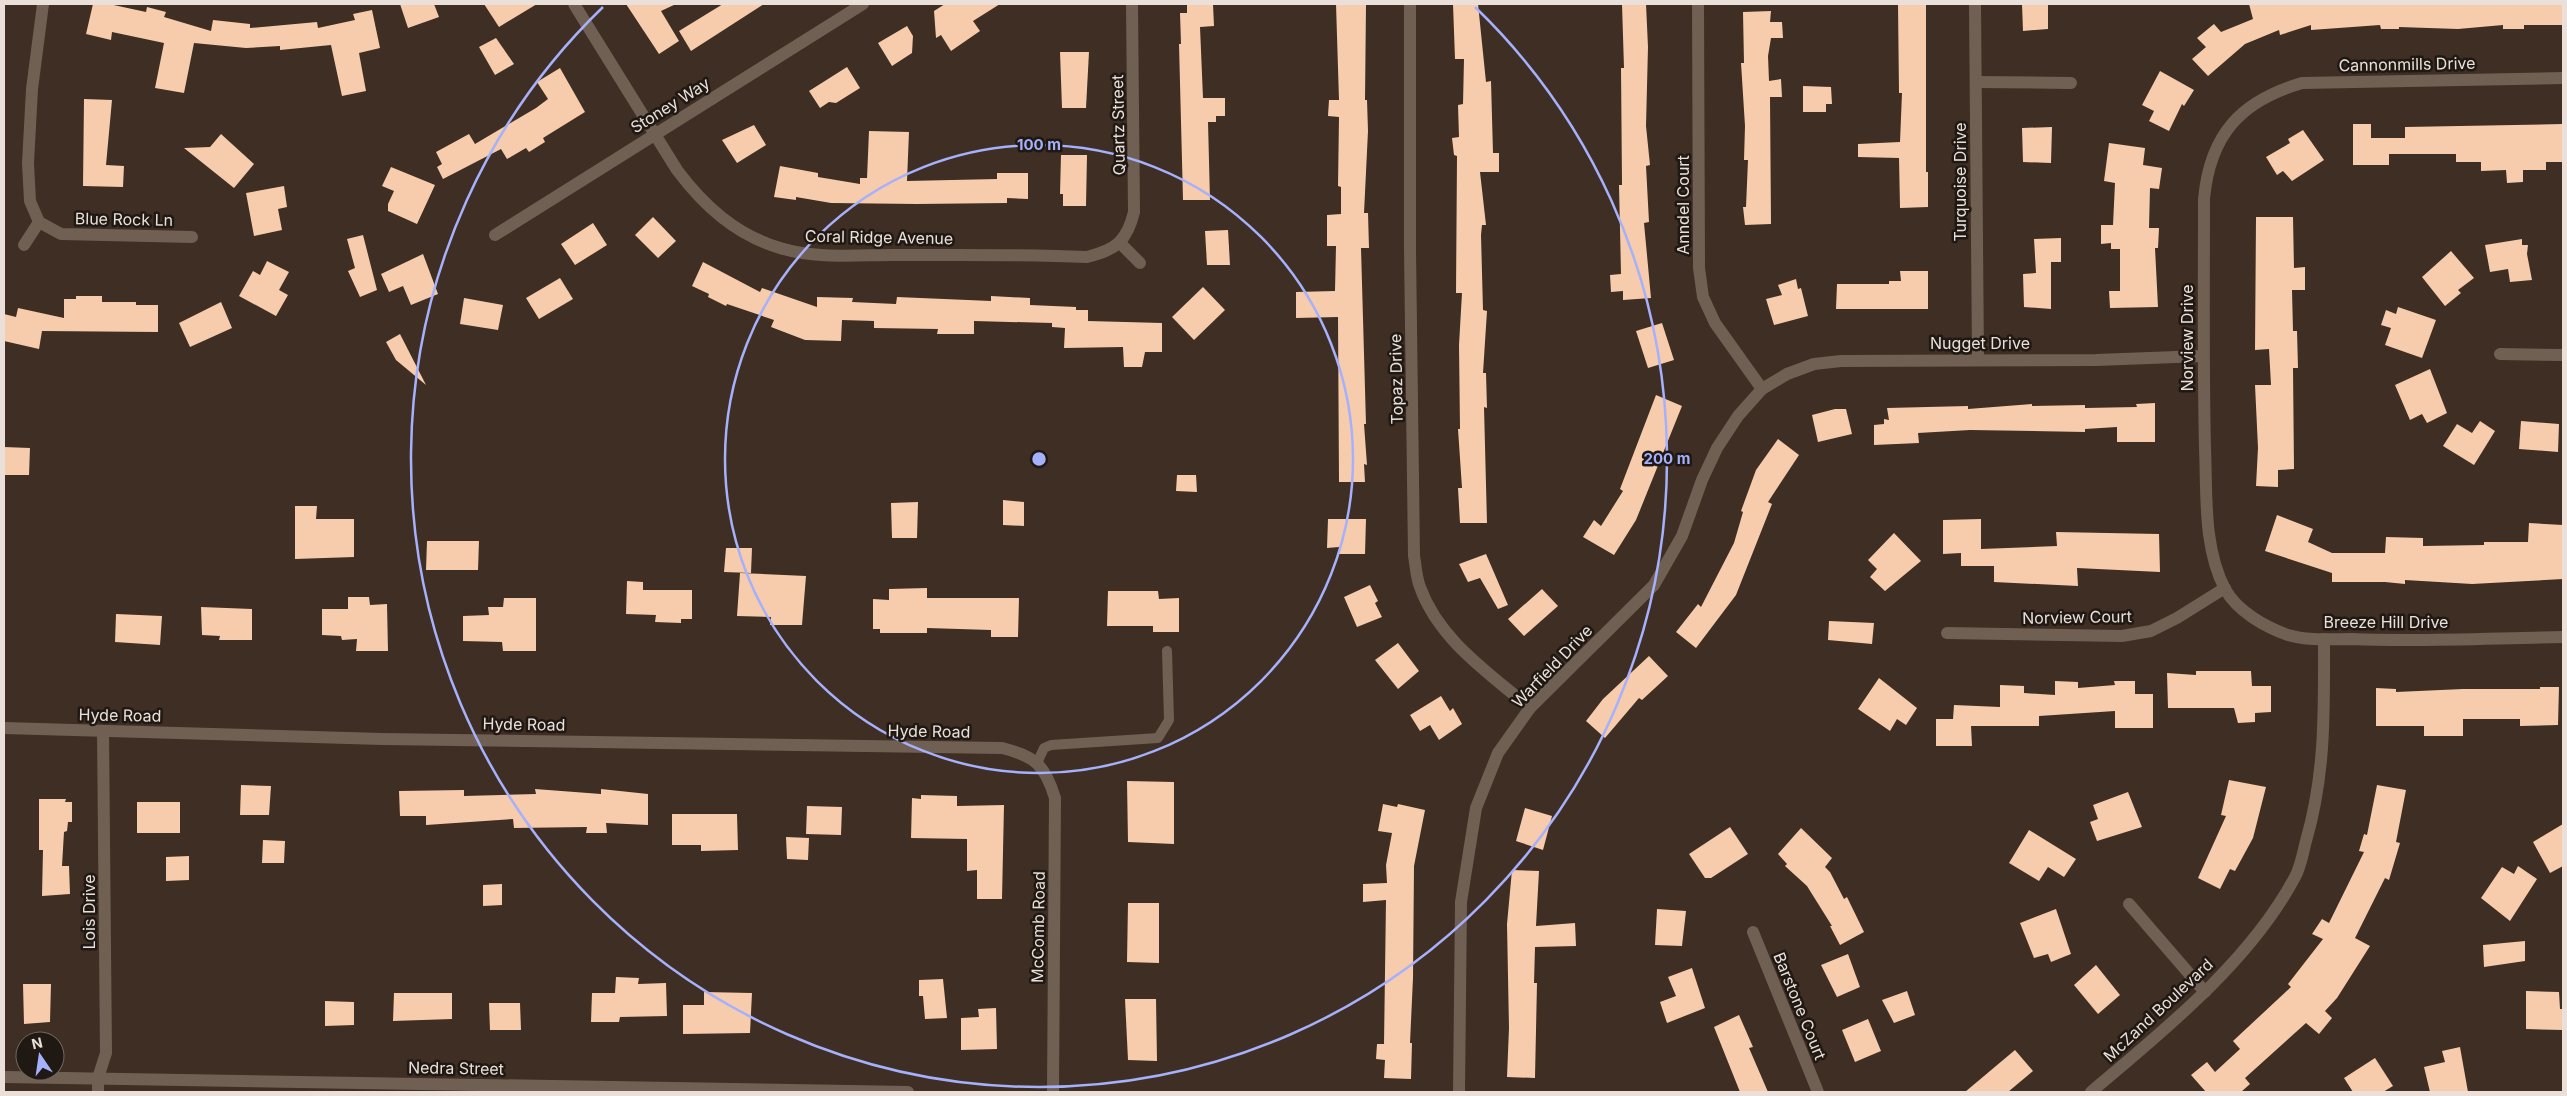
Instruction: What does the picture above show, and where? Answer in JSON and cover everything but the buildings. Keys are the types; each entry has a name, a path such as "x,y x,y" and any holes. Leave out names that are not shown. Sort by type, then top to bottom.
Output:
{"street":[{"path":"24,245 39,222 30,201 28,163 32,89 43,4"},
{"name":"Coral Ridge Avenue","path":"574,4 677,170 696,195 721,219 749,235 780,248 831,255 1087,257 1105,253 1120,243"},
{"name":"Stoney Way","path":"495,235 863,4"},
{"name":"Quartz Street","path":"1120,243 1130,228 1134,212 1132,4"},
{"name":"Topaz Drive","path":"1410,4 1414,556 1419,585 1430,609 1446,634 1530,708"},
{"name":"Anndel Court","path":"1698,4 1699,268 1703,297 1715,323 1762,389"},
{"name":"Turquoise Drive","path":"1976,4 1978,359"},
{"name":"Cannonmills Drive","path":"2256,102 2278,90 2302,83 2563,78"},
{"path":"1976,82 2071,82"},
{"name":"Norview Drive","path":"2225,588 2212,552 2208,524 2203,356 2204,199 2206,177 2212,156 2222,136 2236,118 2256,102"},
{"name":"Blue Rock Ln","path":"39,222 61,234 192,237"},
{"path":"1120,243 1140,263"},
{"path":"2500,354 2563,355"},
{"name":"Nugget Drive","path":"1762,389 1787,374 1814,364 1841,361 2096,360 2203,356"},
{"name":"Warfield Drive","path":"1459,1092 1461,902 1476,808 1498,753 1530,708 1654,585 1682,536 1702,480 1717,448 1738,416 1762,389"},
{"name":"Norview Court","path":"1947,633 2122,636 2151,631 2177,618 2225,588"},
{"name":"Breeze Hill Drive","path":"2225,588 2237,605 2272,628 2289,635 2376,640 2563,637"},
{"name":"McZand Boulevard","path":"2091,1092 2205,992 2254,938 2296,876 2316,806 2325,731 2324,638"},
{"name":"Hyde Road","path":"4,728 382,739 1002,748 1021,753 1039,764"},
{"name":"Lois Drive","path":"98,1092 98,1078 106,1052 103,731"},
{"name":"McComb Road","path":"1039,764 1051,786 1056,810 1053,1092"},
{"path":"2129,904 2205,992"},
{"name":"Barstone Court","path":"1753,932 1818,1092"},
{"name":"Nedra Street","path":"4,1077 908,1092"}],"lane":[{"path":"1039,764 1044,748 1051,745 1158,738 1168,720 1167,651"}]}
